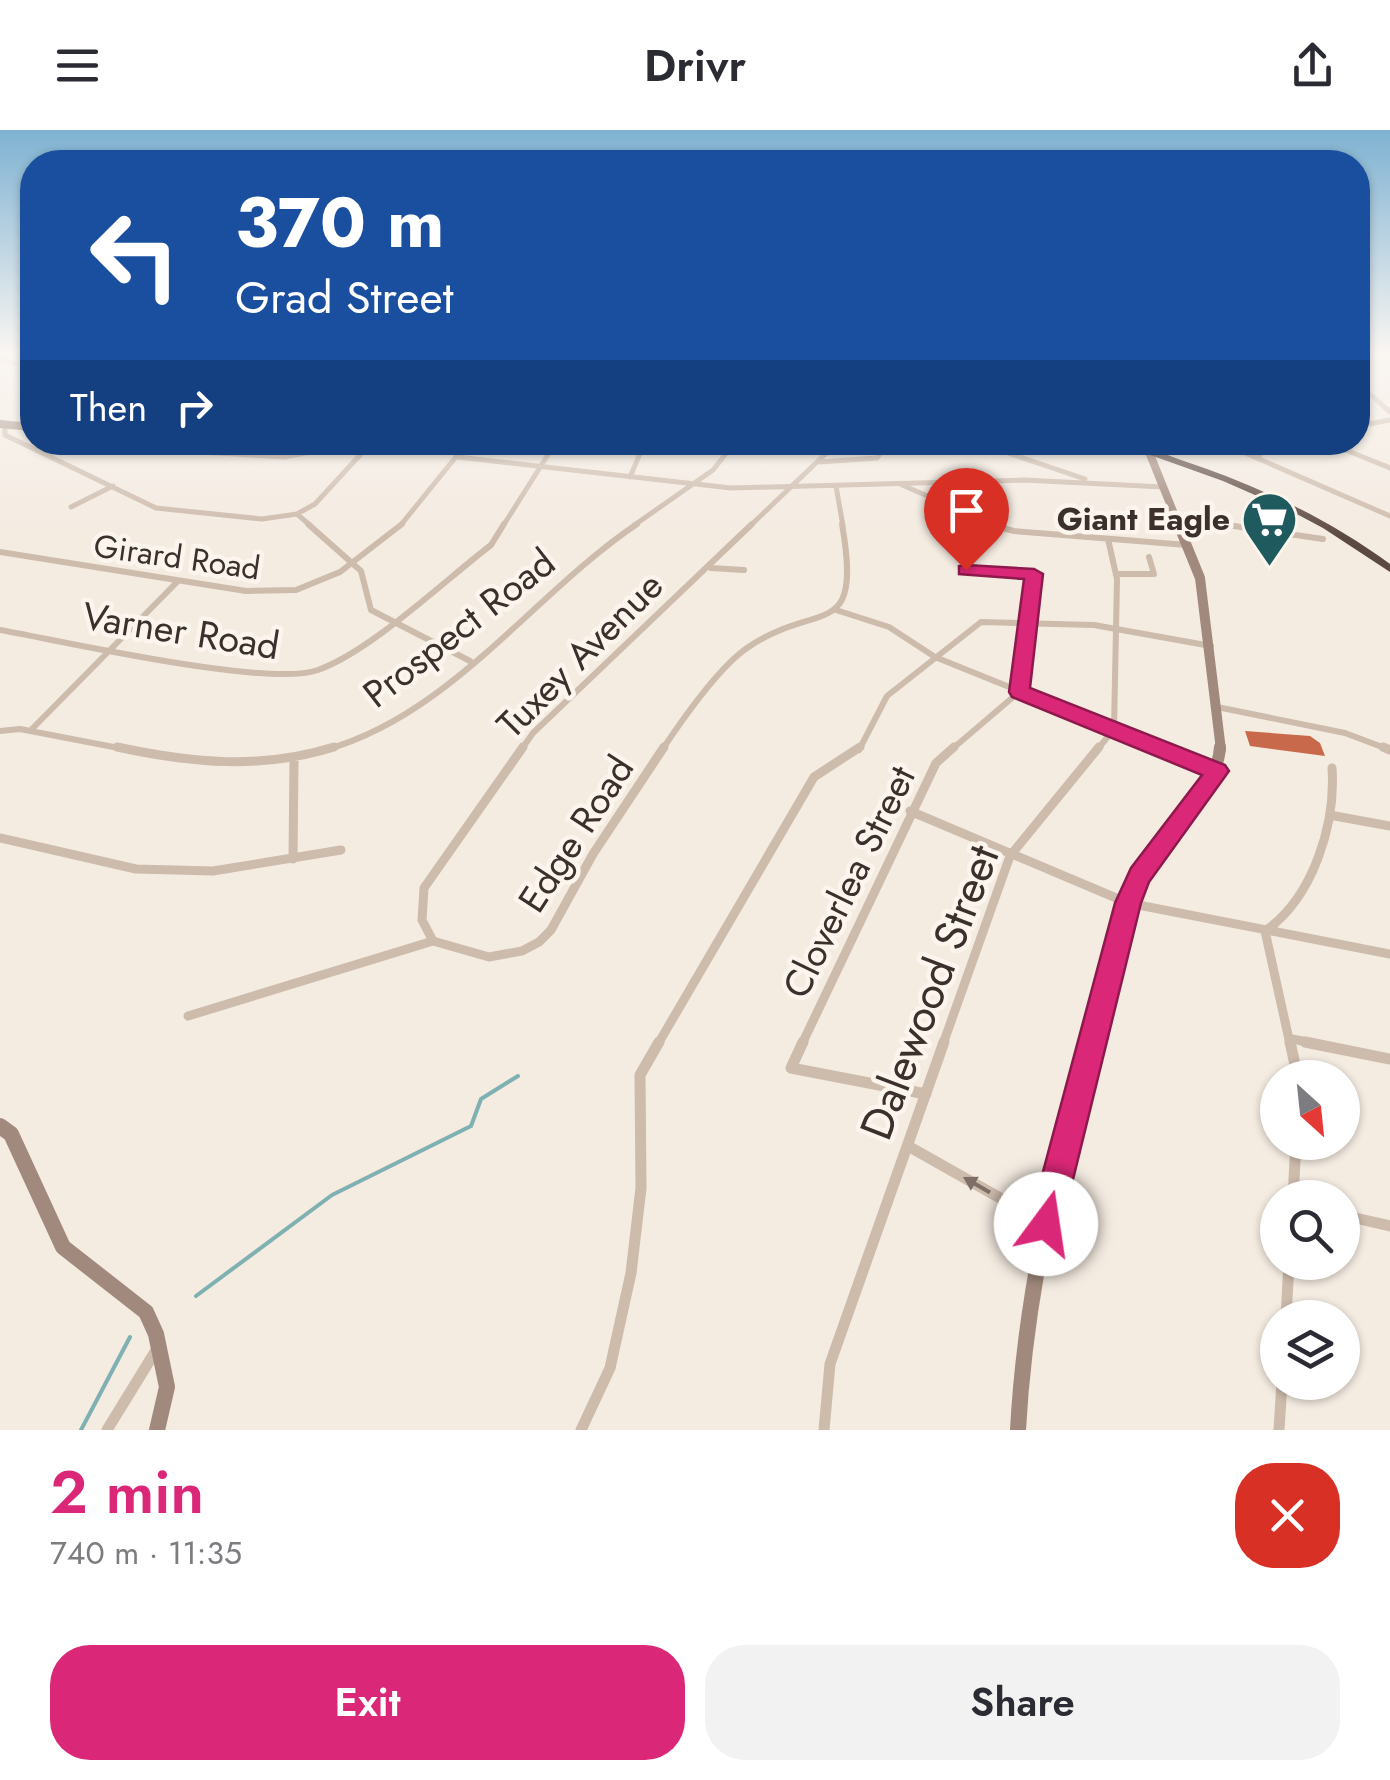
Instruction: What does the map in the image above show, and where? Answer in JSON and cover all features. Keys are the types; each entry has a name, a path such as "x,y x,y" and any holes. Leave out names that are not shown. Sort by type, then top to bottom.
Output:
{"highway":[{"path":"1167,455 1307,512 1390,568"},
{"path":"1157,471 1166,464 1188,464"}],"main road":[{"path":"1018,1430 1018,1360 1046,1224 1128,903 1140,876 1217,771 1221,752 1200,578 1151,455"},
{"path":"0,1126 11,1134 63,1248 146,1312 160,1344 167,1388 157,1430"}],"street":[{"path":"3,425 5,435 20,442"},
{"path":"47,455 168,511 262,520 296,514 325,496 361,455"},
{"path":"252,455 295,455"},
{"name":"Varner Road","path":"0,630 266,674 299,675 344,658 491,545 548,455"},
{"path":"630,477 639,455"},
{"name":"Prospect Road","path":"0,728 20,728 224,765 294,761 357,740 407,715 632,524 695,485 728,455"},
{"name":"Tuxey Avenue","path":"433,941 422,920 424,888 533,733 670,598 711,568 824,455"},
{"path":"817,462 880,455"},
{"path":"1015,455 1099,483"},
{"path":"1251,455 1390,516"},
{"path":"1358,455 1390,468"},
{"path":"458,457 695,485 791,488 1024,480 1163,487"},
{"name":"Girard Road","path":"0,552 280,593 325,580 407,523 458,457"},
{"path":"898,484 997,528 1187,544"},
{"path":"71,507 113,486"},
{"path":"836,486 851,583 836,610 898,632 935,657 1217,771"},
{"path":"296,514 353,563 364,578 371,610 470,660"},
{"path":"1175,517 1323,539"},
{"path":"1108,539 1116,574 1114,729"},
{"path":"1116,574 1154,574 1146,542"},
{"path":"711,568 744,570"},
{"path":"966,570 1034,574 1019,692"},
{"path":"31,730 178,581"},
{"name":"Edge Road","path":"433,941 489,956 522,951 539,942 551,930 593,854 677,728 742,651 769,634 836,610"},
{"path":"581,1430 610,1368 630,1273 641,1188 640,1075 806,788 822,769 858,750 887,696 981,622 1116,627 1211,646"},
{"name":"Cloverlea Street","path":"926,1094 792,1068 910,811 936,764 1019,692"},
{"path":"1217,707 1345,733 1390,750"},
{"name":"Dalewood Street","path":"824,1430 830,1364 1010,856 1114,729"},
{"path":"293,859 294,761"},
{"path":"1264,930 1278,922 1312,871 1334,816 1332,768"},
{"path":"910,811 1128,903 1390,954"},
{"path":"1334,816 1390,826"},
{"path":"0,838 136,869 213,871 341,850"},
{"path":"1264,930 1295,1060"},
{"path":"188,1016 433,941"},
{"path":"1292,1039 1390,1059"},
{"path":"908,1146 1046,1224"},
{"path":"1360,1219 1390,1226"},
{"path":"107,1430 160,1344"},
{"path":"1279,1430 1281,1400"}],"building":[{"path":"1245,731 1310,736 1320,743 1325,756 1250,746"}],"waterway":[{"path":"196,1296 332,1195 471,1126 481,1099 518,1076"},
{"path":"81,1430 130,1337"}],"place":[{"name":"Giant Eagle","path":"1269,568"}],"route":[{"path":"966,570 1034,574 1019,692 1217,771 1140,876 1128,903 1046,1224"}]}
